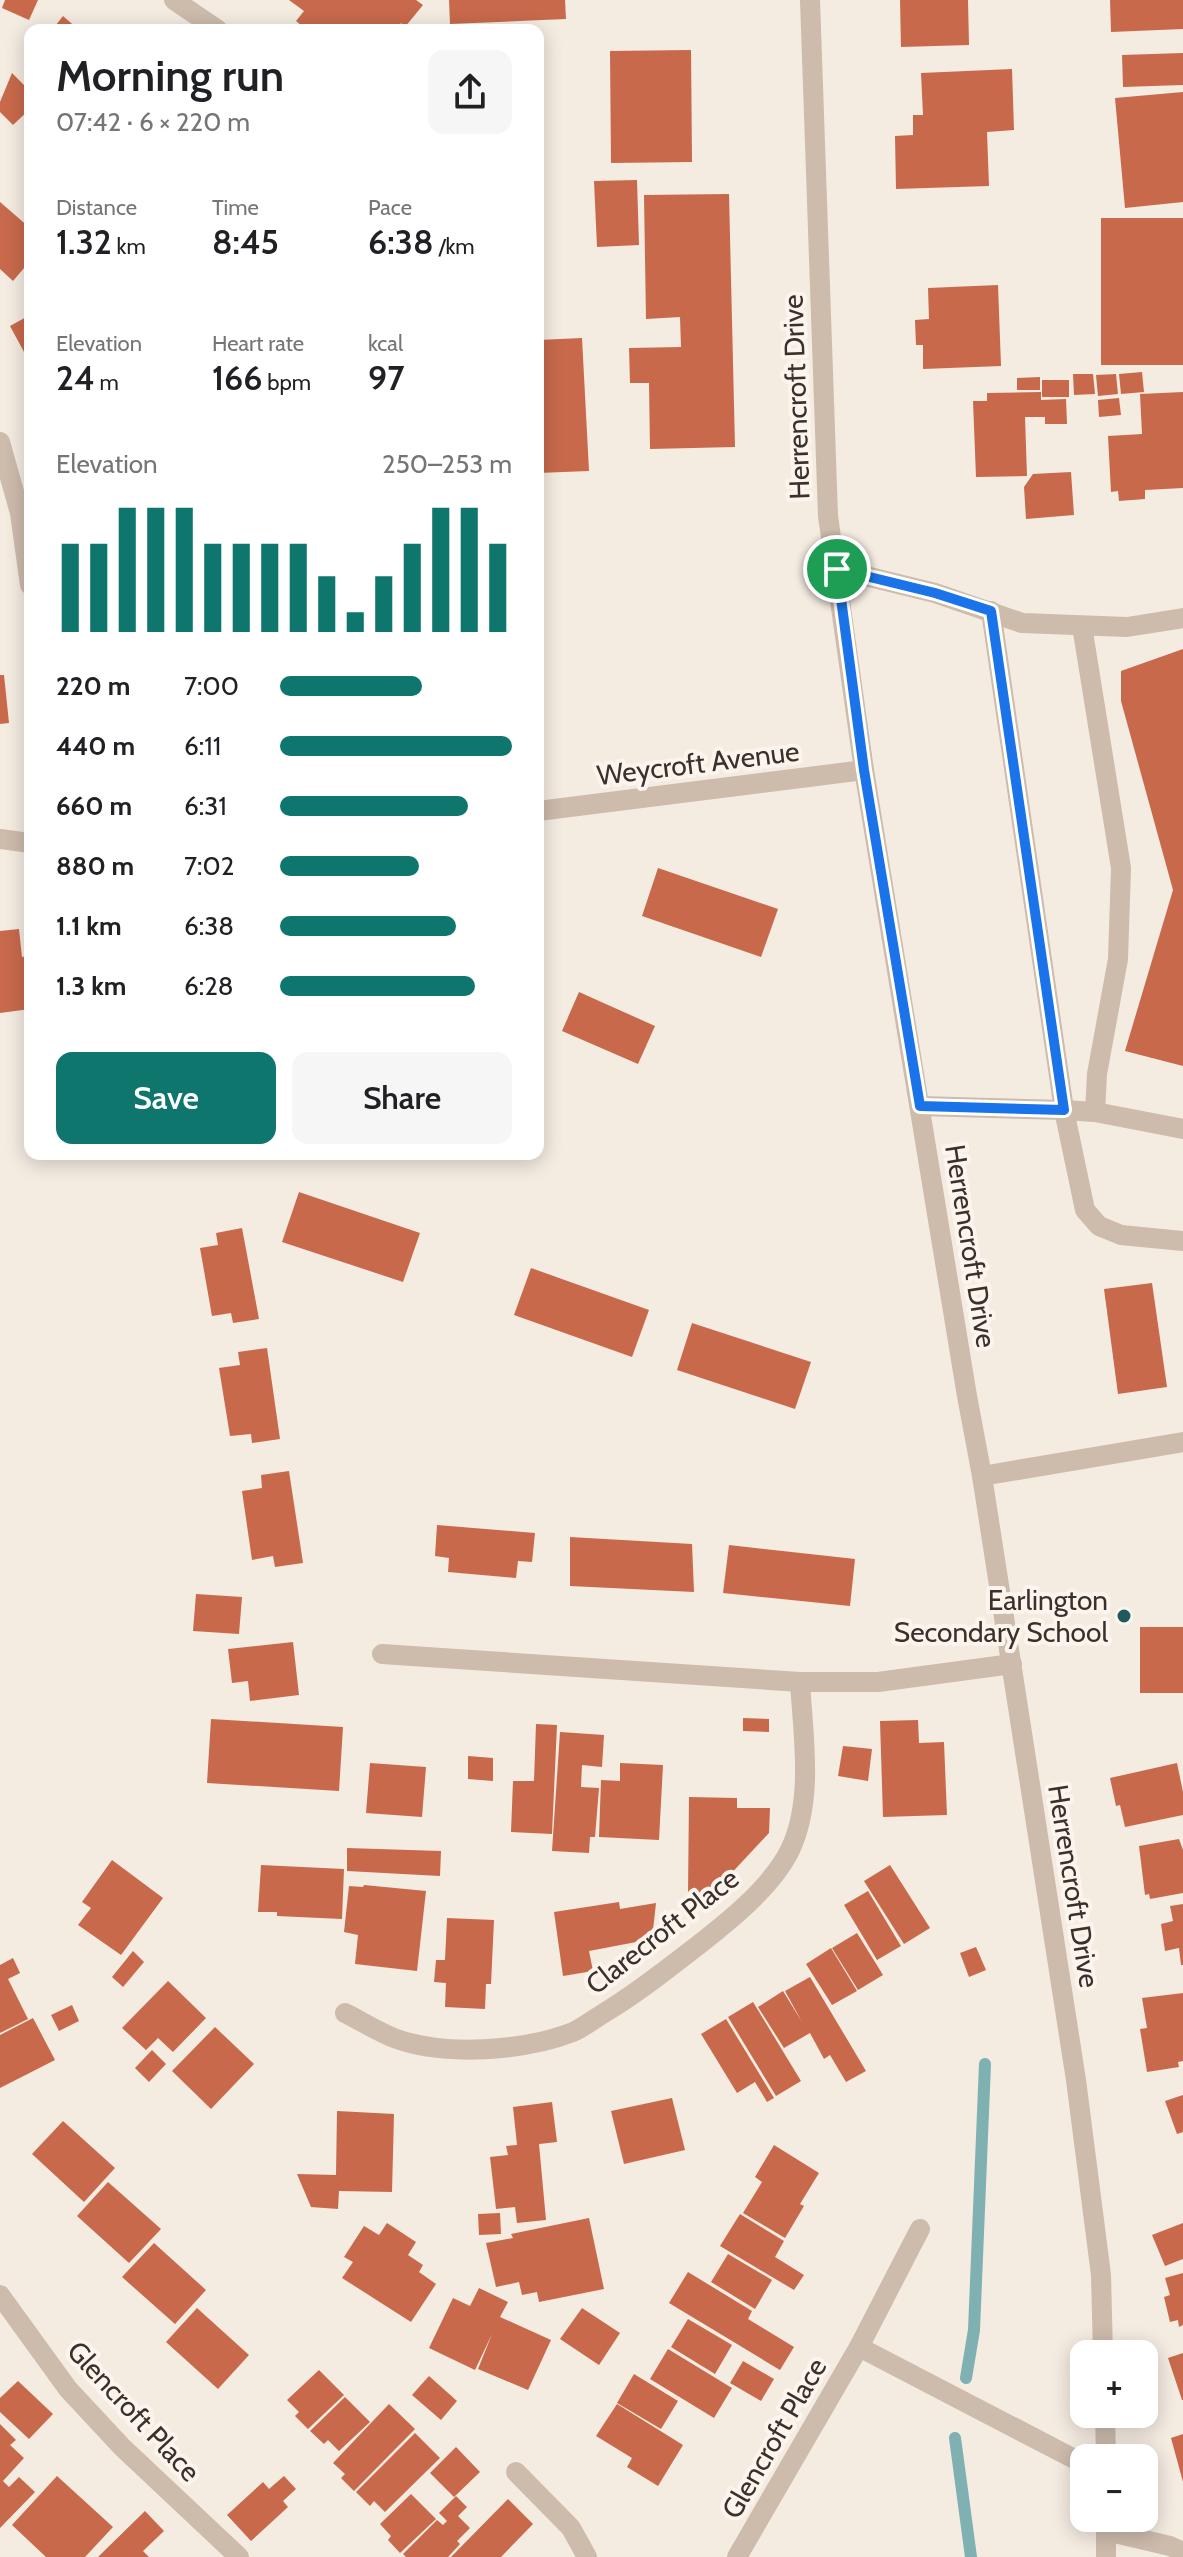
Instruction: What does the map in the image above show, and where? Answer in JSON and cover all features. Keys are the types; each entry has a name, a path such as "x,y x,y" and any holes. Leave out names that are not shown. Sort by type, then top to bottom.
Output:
{"street":[{"path":"174,0 209,24"},
{"name":"Herrencroft Drive","path":"810,0 828,516 864,770 982,1476 1079,2107 1101,2275 1103,2340"},
{"path":"0,442 20,513 24,542"},
{"path":"837,569 935,593 1022,623 1127,627 1183,618"},
{"path":"991,611 1064,1110 1085,1210 1099,1226 1121,1235 1183,1241"},
{"path":"1082,626 1121,868 1118,959 1097,1074 1095,1112"},
{"name":"Weycroft Avenue","path":"544,810 864,770"},
{"path":"0,839 24,842"},
{"path":"920,1106 1095,1112 1183,1129"},
{"path":"982,1476 1183,1442"},
{"path":"382,1654 800,1682 878,1682 1012,1664"},
{"name":"Clarecroft Place","path":"345,2013 396,2039 455,2050 497,2048 542,2041 575,2031 634,1995 704,1942 769,1882 790,1849 802,1806 804,1761 800,1682"},
{"name":"Glencroft Place","path":"737,2557 859,2347 920,2229"},
{"name":"Glencroft Place","path":"0,2295 68,2389 122,2447 239,2557"},
{"name":"Glencroft Place","path":"859,2347 1070,2457"},
{"path":"516,2472 571,2528 587,2557"},
{"path":"1106,2532 1106,2557"},
{"path":"1127,2532 1183,2552"}],"building":[{"path":"5,0 38,0 29,20 2,8"},
{"path":"289,0 416,0 423,5 407,24 300,24 296,21 304,11"},
{"path":"449,0 565,0 566,19 450,24"},
{"path":"900,0 968,0 969,45 901,47"},
{"path":"1110,0 1183,0 1183,29 1111,32"},
{"path":"63,16 72,24 57,24"},
{"path":"691,50 692,162 611,163 610,51"},
{"path":"1183,53 1183,85 1123,87 1122,55"},
{"path":"1012,69 1014,130 987,132 989,186 896,189 895,136 913,135 913,115 923,115 921,73"},
{"path":"12,73 24,85 24,115 13,125 0,112 0,102"},
{"path":"1183,92 1183,202 1125,208 1115,98"},
{"path":"637,180 639,245 597,247 594,181"},
{"path":"729,194 735,447 650,449 649,383 630,383 629,348 681,347 680,317 646,319 644,195"},
{"path":"0,202 24,223 24,268 13,281 0,269"},
{"path":"1101,218 1183,218 1183,365 1101,365"},
{"path":"998,285 1001,366 923,369 923,345 916,345 915,320 929,319 928,288"},
{"path":"24,318 24,352 10,326"},
{"path":"582,338 589,471 544,473 544,340"},
{"path":"1142,372 1144,392 1121,394 1119,374"},
{"path":"1073,374 1093,374 1095,394 1074,395"},
{"path":"1116,374 1118,394 1098,396 1096,375"},
{"path":"1040,377 1040,390 1017,390 1017,378"},
{"path":"1042,380 1069,380 1069,397 1042,397"},
{"path":"1041,392 1041,400 1066,399 1067,424 1045,424 1045,417 1025,417 1027,476 976,477 973,401 987,401 987,393"},
{"path":"1183,392 1183,488 1145,490 1145,499 1119,501 1118,491 1111,492 1108,436 1142,434 1140,394"},
{"path":"1119,398 1121,415 1099,417 1098,400"},
{"path":"1071,472 1074,515 1026,519 1024,487 1033,474"},
{"path":"1183,649 1183,1066 1125,1051 1173,890 1121,701 1121,671"},
{"path":"0,675 4,675 9,723 0,724"},
{"path":"658,868 778,909 761,957 642,916"},
{"path":"19,929 24,957 24,1010 0,1013 0,931"},
{"path":"579,992 655,1026 638,1064 562,1031"},
{"path":"299,1192 420,1233 403,1282 282,1242"},
{"path":"242,1228 259,1319 233,1323 231,1313 212,1316 200,1248 218,1245 216,1233"},
{"path":"531,1268 649,1310 632,1357 514,1315"},
{"path":"1152,1283 1167,1387 1118,1394 1104,1289"},
{"path":"692,1323 811,1362 795,1409 677,1370"},
{"path":"267,1348 280,1439 252,1443 251,1434 230,1436 219,1368 240,1365 238,1352"},
{"path":"289,1471 303,1563 275,1567 273,1556 252,1560 242,1491 262,1488 261,1475"},
{"path":"437,1525 535,1533 532,1562 518,1561 516,1578 448,1572 449,1558 435,1556"},
{"path":"570,1537 692,1544 694,1592 570,1586"},
{"path":"729,1545 855,1559 850,1606 723,1593"},
{"path":"196,1594 242,1597 239,1634 193,1631"},
{"path":"1140,1627 1183,1627 1183,1693 1140,1693"},
{"path":"293,1642 299,1695 250,1701 248,1681 232,1683 228,1649"},
{"path":"743,1718 769,1719 769,1732 743,1731"},
{"path":"211,1719 343,1727 339,1791 207,1783"},
{"path":"918,1720 919,1743 944,1742 947,1815 883,1817 880,1721"},
{"path":"536,1724 557,1725 552,1834 511,1832 513,1781 534,1781"},
{"path":"560,1732 604,1735 602,1767 582,1765 581,1787 599,1788 595,1837 590,1837 589,1853 552,1851"},
{"path":"843,1746 872,1749 868,1781 838,1776"},
{"path":"468,1756 493,1758 493,1781 468,1779"},
{"path":"370,1763 426,1767 422,1817 366,1813"},
{"path":"620,1763 663,1765 659,1840 599,1837 601,1780 620,1781"},
{"path":"1177,1763 1183,1792 1183,1815 1125,1827 1120,1805 1116,1806 1110,1778"},
{"path":"689,1797 737,1798 737,1808 770,1808 769,1833 712,1894 688,1894"},
{"path":"1179,1839 1183,1850 1183,1893 1150,1899 1149,1894 1145,1895 1139,1846"},
{"path":"347,1848 441,1851 440,1876 347,1871"},
{"path":"112,1860 163,1898 121,1955 78,1925 91,1908 82,1902"},
{"path":"261,1865 344,1869 342,1919 277,1916 277,1912 258,1912"},
{"path":"890,1865 930,1928 904,1944 864,1881"},
{"path":"349,1886 426,1891 417,1971 355,1964 358,1935 344,1932"},
{"path":"868,1891 901,1946 877,1960 844,1905"},
{"path":"619,1902 620,1909 656,1903 652,1939 589,1951 593,1971 563,1976 554,1912"},
{"path":"1183,1904 1181,1965 1179,1948 1165,1951 1161,1924 1173,1921 1170,1906"},
{"path":"447,1918 494,1920 491,1984 486,1984 485,2009 445,2007 446,1983 434,1982 436,1960 445,1960"},
{"path":"857,1933 883,1975 858,1990 832,1948"},
{"path":"976,1947 986,1970 969,1977 960,1953"},
{"path":"831,1948 857,1991 832,2005 806,1964"},
{"path":"133,1951 144,1962 123,1987 112,1977"},
{"path":"13,1958 20,1973 8,1979 28,2019 0,2033 0,1965"},
{"path":"810,1977 866,2071 846,2082 830,2055 824,2059 810,2033 784,2048 758,2007 783,1991 802,2022 785,1991"},
{"path":"168,1981 206,2018 173,2052 158,2038 146,2050 122,2028"},
{"path":"1183,1993 1183,2061 1178,2062 1179,2067 1147,2072 1140,2029 1147,2028 1142,1998"},
{"path":"753,2002 801,2081 776,2096 728,2017"},
{"path":"72,2005 79,2021 59,2031 51,2015"},
{"path":"33,2018 55,2060 0,2088 0,2035"},
{"path":"726,2019 774,2098 767,2102 755,2082 737,2093 701,2034"},
{"path":"215,2027 254,2064 211,2109 172,2071"},
{"path":"152,2050 166,2064 149,2082 135,2068"},
{"path":"1183,2095 1183,2132 1177,2134 1165,2101"},
{"path":"672,2098 685,2150 624,2164 611,2111"},
{"path":"552,2102 557,2142 539,2144 546,2220 517,2223 515,2207 496,2209 490,2157 508,2155 506,2146 517,2145 513,2107"},
{"path":"337,2111 394,2114 392,2192 339,2191 338,2209 311,2207 297,2174 336,2175"},
{"path":"63,2121 115,2168 84,2202 32,2154"},
{"path":"774,2145 819,2173 800,2204 804,2206 785,2238 743,2213 762,2182 755,2177"},
{"path":"108,2182 161,2229 129,2263 77,2216"},
{"path":"500,2213 501,2234 479,2235 478,2214"},
{"path":"740,2214 784,2241 775,2257 804,2275 794,2290 720,2246"},
{"path":"589,2218 604,2289 539,2302 537,2292 522,2295 519,2282 496,2287 486,2243 513,2238 511,2234"},
{"path":"387,2223 416,2242 408,2255 423,2265 419,2272 436,2284 411,2322 342,2278 353,2262 344,2257 364,2226 379,2235"},
{"path":"1183,2223 1183,2259 1165,2266 1152,2235"},
{"path":"154,2243 206,2290 175,2324 122,2277"},
{"path":"728,2254 772,2280 755,2309 711,2282"},
{"path":"688,2272 752,2311 748,2319 794,2347 780,2370 669,2303"},
{"path":"1183,2273 1183,2325 1179,2327 1178,2320 1170,2322 1164,2297 1170,2295 1165,2278"},
{"path":"479,2288 508,2302 500,2317 551,2340 528,2390 478,2369 492,2334 475,2370 429,2348 453,2298 470,2306"},
{"path":"197,2308 249,2355 218,2389 166,2342"},
{"path":"582,2308 620,2333 599,2365 560,2339"},
{"path":"688,2319 732,2345 715,2374 671,2347"},
{"path":"668,2349 732,2388 714,2418 650,2379"},
{"path":"1183,2353 1183,2400 1182,2400 1168,2358"},
{"path":"743,2361 774,2379 761,2401 730,2383"},
{"path":"319,2370 344,2395 308,2429 295,2416 299,2412 287,2400"},
{"path":"634,2374 678,2401 661,2429 617,2403"},
{"path":"429,2376 457,2401 441,2420 412,2395"},
{"path":"18,2381 53,2414 29,2439 0,2412 0,2398"},
{"path":"345,2397 370,2422 339,2451 328,2440 324,2444 310,2431"},
{"path":"389,2404 415,2429 354,2491 341,2478 345,2474 333,2463"},
{"path":"617,2404 683,2445 658,2486 627,2467 632,2458 596,2436"},
{"path":"0,2424 16,2440 10,2445 24,2458 3,2481 9,2487 19,2477 35,2492 0,2528"},
{"path":"415,2433 440,2458 385,2512 374,2501 370,2506 356,2492"},
{"path":"1183,2434 1183,2482 1171,2438"},
{"path":"456,2447 480,2472 454,2497 430,2473"},
{"path":"57,2476 113,2527 85,2557 46,2557 12,2525"},
{"path":"284,2476 296,2489 283,2501 288,2507 251,2541 227,2515 263,2482 269,2489"},
{"path":"411,2494 436,2519 400,2553 388,2540 391,2536 380,2524"},
{"path":"456,2496 467,2507 458,2516 470,2528 457,2541 460,2544 448,2557 406,2557 403,2554 437,2520 443,2525 447,2521 439,2513"},
{"path":"508,2499 533,2524 501,2557 451,2557"},
{"path":"145,2511 164,2531 143,2551 149,2557 98,2557"}],"waterway":[{"path":"966,2378 974,2330 985,2064"},
{"path":"955,2438 971,2557"}],"place":[{"name":"Earlington Secondary School","path":"1124,1616"}],"route":[{"path":"837,569 935,593 991,611 1064,1110 920,1106 864,770 837,569"}]}
